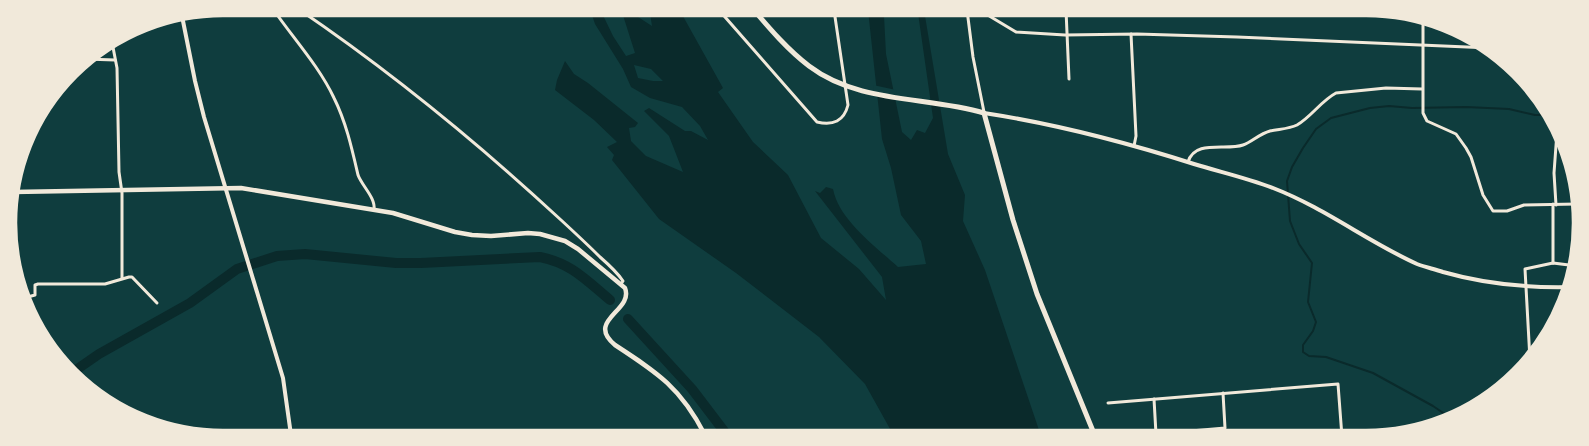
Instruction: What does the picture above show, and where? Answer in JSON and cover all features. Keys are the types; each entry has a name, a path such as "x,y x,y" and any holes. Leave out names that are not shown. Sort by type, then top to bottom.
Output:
{"main road":[{"path":"759,16 778,39 810,67 848,86 892,97 982,112 1012,220 1038,294 1093,430"},
{"path":"19,192 227,187 258,190 374,210 410,218 454,232 472,235 490,236 528,233 553,237 578,249 625,288 627,297 606,322 606,332 610,341 666,380 696,418 702,430"}],"street":[{"path":"277,16 334,97 358,175 374,201 374,210"},
{"path":"308,16 392,76 470,139 610,266 620,276 623,281 621,284"},
{"path":"724,16 817,122 827,125 836,123 846,113 848,105 848,86 839,53 835,16"},
{"path":"968,16 982,112 1063,127 1134,146 1272,188 1323,210 1392,251 1419,264 1461,277 1494,284 1562,288"},
{"path":"989,16 1016,32 1237,37 1475,48"},
{"path":"1066,16 1068,79"},
{"path":"183,20 195,81 283,378 290,430"},
{"path":"1423,24 1423,113 1427,120 1456,134 1471,157 1483,195 1493,211 1507,211 1524,205 1572,204"},
{"path":"1131,34 1136,134 1134,146"},
{"path":"113,48 117,68 122,278"},
{"path":"97,59 116,60"},
{"path":"1188,162 1194,151 1218,146 1241,146 1256,137 1297,124 1315,112 1329,97 1336,93 1386,88 1422,89"},
{"path":"1553,262 1556,142"},
{"path":"1530,349 1525,269 1553,262 1569,265"},
{"path":"30,296 35,294 35,285 38,284 105,284 122,278 132,277 157,303"},
{"path":"1108,402 1338,384 1341,430"},
{"path":"1203,430 1226,428 1223,393"},
{"path":"1154,399 1156,430"}],"water":[{"path":"592,16 603,16 626,56 635,53 623,16 637,16 652,26 650,16 683,16 723,88 718,92 753,142 788,175 821,238 859,269 886,300 882,277 815,191 820,193 826,187 833,189 842,211 850,222 898,267 926,264 921,241 901,215 891,168 882,139 869,16 884,16 886,54 902,132 911,140 917,130 925,133 933,118 918,16 925,16 948,154 965,195 963,221 985,270 1039,430 891,430 865,384 819,337 736,273 659,219 612,160 614,155 607,147 617,142 594,120 555,90 565,61 574,74 638,123 635,127 629,128 631,141 646,156 683,172 669,136 644,111 649,108 685,131 691,131 708,140 700,126 682,107 650,98 631,87 623,69 595,24","holes":["634,65 651,69 663,81 638,78"]}],"pier":[{"path":"873,85 896,90 898,100 874,95"}],"waterway":[{"path":"1445,414 1373,373 1326,357 1309,356 1303,352 1303,345 1313,331 1316,322 1308,302 1312,263 1299,244 1290,221 1287,181 1292,167 1316,129 1331,118 1370,108 1389,106 1509,109 1542,115"},
{"path":"77,369 99,354 190,303 237,269 277,256 305,254 396,263 540,257 561,263 585,279 610,300"},
{"path":"628,319 692,389 723,430"}]}
